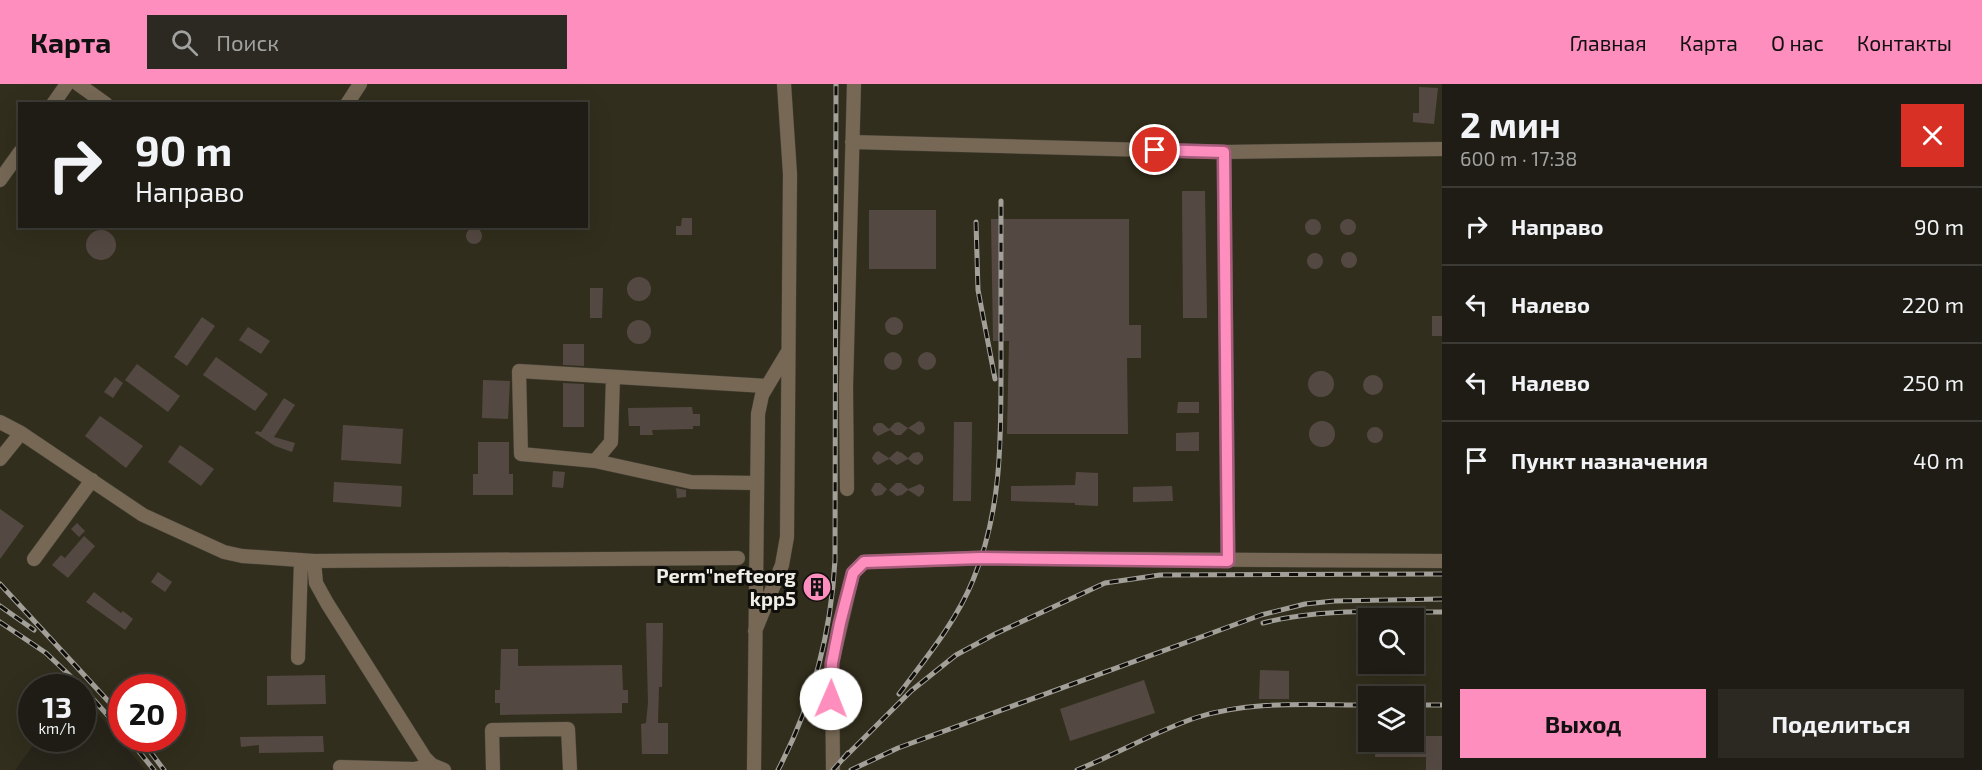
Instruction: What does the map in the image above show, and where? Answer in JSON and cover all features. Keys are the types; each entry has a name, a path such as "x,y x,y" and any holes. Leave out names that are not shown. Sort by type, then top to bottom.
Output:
{"street":[{"path":"54,102 67,84"},
{"path":"78,84 103,102"},
{"path":"348,102 360,84"},
{"path":"755,631 785,554 790,174 784,84"},
{"path":"847,489 846,387 854,84"},
{"path":"852,142 1224,152 1442,149"},
{"path":"1224,152 1228,561"},
{"path":"0,180 18,155"},
{"path":"754,770 758,414 766,386 789,348"},
{"path":"757,483 692,482 595,461 521,454 519,371 766,386"},
{"path":"595,461 611,442 613,377"},
{"path":"0,422 21,433 143,515 224,552 242,556 308,561 738,558"},
{"path":"0,459 21,433"},
{"path":"34,560 92,480"},
{"path":"833,770 832,663 853,573 864,562 981,558 1442,561"},
{"path":"298,658 308,561"},
{"path":"308,561 327,603 425,758 438,768"},
{"path":"493,770 492,730 568,729 570,770"},
{"path":"340,767 414,770 438,768"}],"shaded area":[{"path":"0,84 1442,84 1442,770 145,770 130,752 186,752 186,674 108,674 108,726 96,712 96,674 18,674 18,752 28,752 15,770 0,770"}],"building":[{"path":"1419,87 1438,88 1434,124 1413,122 1413,113 1419,113"},
{"path":"1182,191 1205,191 1207,318 1183,318"},
{"path":"869,210 936,210 936,269 869,269"},
{"path":"682,218 692,218 692,235 676,235 676,226 681,226"},
{"path":"991,219 1129,219 1129,325 1141,325 1141,358 1127,358 1128,434 1007,434 1009,341 993,341"},
{"path":"1310,219 1316,219 1321,227 1319,233 1310,235 1305,230 1305,224"},
{"path":"1345,219 1351,219 1356,227 1354,233 1345,235 1340,230 1340,224"},
{"path":"474,228 480,230 482,236 480,242 474,244 468,242 466,236 468,230"},
{"path":"101,230 112,234 116,245 112,256 101,260 90,256 86,245 90,234"},
{"path":"1346,252 1352,252 1357,260 1355,266 1346,268 1341,263 1341,257"},
{"path":"1312,253 1318,253 1323,261 1321,267 1312,269 1307,264 1307,258"},
{"path":"639,277 648,280 651,289 648,298 639,301 630,298 627,289 630,280"},
{"path":"590,288 603,288 602,318 590,318"},
{"path":"1432,316 1442,316 1442,336 1432,336"},
{"path":"202,317 215,326 187,366 174,357"},
{"path":"894,317 900,320 903,326 900,332 894,335 888,332 885,326 888,320"},
{"path":"639,320 648,323 651,332 648,341 639,344 630,341 627,332 630,323"},
{"path":"248,327 270,341 261,354 239,340"},
{"path":"563,344 584,344 584,366 563,365"},
{"path":"893,352 899,355 902,361 899,367 893,370 887,367 884,361 887,355"},
{"path":"927,352 933,355 936,361 933,367 927,370 921,367 918,361 921,355"},
{"path":"216,357 268,394 255,411 203,375"},
{"path":"137,364 180,396 168,412 125,380"},
{"path":"1321,371 1330,375 1334,384 1330,393 1321,397 1312,393 1308,384 1312,375"},
{"path":"1373,375 1380,378 1383,385 1380,392 1373,395 1366,392 1363,385 1366,378"},
{"path":"115,377 123,383 113,398 104,392"},
{"path":"483,380 510,381 508,419 482,418"},
{"path":"563,383 584,384 584,427 563,427"},
{"path":"284,398 295,405 274,437 295,443 292,452 275,446 255,433 256,431 261,432"},
{"path":"1178,402 1199,402 1199,413 1177,413"},
{"path":"692,407 693,414 700,414 700,426 693,426 693,429 652,430 653,435 640,435 640,426 629,426 628,408"},
{"path":"100,416 143,446 126,468 85,436"},
{"path":"919,421 925,428 924,432 919,435 908,428"},
{"path":"1322,421 1331,425 1335,434 1331,443 1322,447 1313,443 1309,434 1313,425"},
{"path":"899,422 908,428 901,435 896,435 890,430 878,436 873,431 877,423 882,423 889,429"},
{"path":"954,422 972,422 971,501 953,501"},
{"path":"343,425 403,429 401,464 341,460"},
{"path":"1372,427 1378,427 1383,435 1381,441 1372,443 1367,438 1367,432"},
{"path":"1199,432 1199,451 1176,451 1176,433"},
{"path":"478,442 509,442 509,474 513,474 513,495 473,495 473,474 478,474"},
{"path":"180,445 214,469 201,486 168,462"},
{"path":"878,451 889,458 897,451 908,458 913,453 919,452 923,460 918,465 908,459 897,465 889,459 878,465 872,458"},
{"path":"553,471 565,472 563,488 552,487"},
{"path":"1076,472 1098,473 1098,506 1011,501 1011,486 1075,485"},
{"path":"334,482 402,486 401,507 333,502"},
{"path":"875,483 880,483 887,489 882,495 875,496 871,490"},
{"path":"896,483 901,483 908,489 920,484 924,487 924,492 919,497 908,490 897,496 889,490"},
{"path":"1172,486 1173,501 1133,502 1133,487"},
{"path":"676,488 686,490 686,497 677,498"},
{"path":"0,509 24,526 0,559"},
{"path":"77,523 85,531 79,537 71,529"},
{"path":"84,536 95,546 68,578 52,565 61,555 65,558"},
{"path":"158,572 172,582 165,592 151,582"},
{"name":"Perm\"nefteorg kpp5","path":"810,580 825,580 825,593 810,593"},
{"path":"94,592 121,613 123,611 133,619 125,630 86,602"},
{"path":"646,623 663,623 662,687 659,687 658,723 668,723 668,754 642,754 641,724 646,723 648,703"},
{"path":"501,649 518,649 518,666 622,665 623,690 628,690 628,703 622,703 622,713 500,715 500,703 495,703 495,690 500,690"},
{"path":"1260,670 1289,671 1289,699 1259,699"},
{"path":"325,675 326,704 267,705 267,676"},
{"path":"1144,680 1155,713 1070,741 1060,709"},
{"path":"323,736 324,752 259,753 259,745 241,747 240,737"},
{"path":"1424,736 1442,736 1442,770 1426,770 1426,757 1375,757 1375,752 1424,752"}],"railway":[{"path":"778,770 810,695 824,642 833,588 835,560 836,84"},
{"path":"899,694 940,639 958,610 973,580 990,527 1000,447 1001,201"},
{"path":"976,222 978,290 995,379"},
{"path":"843,759 911,691 956,655 995,634 1105,583 1160,575 1442,574"},
{"path":"0,584 108,701"},
{"path":"851,770 898,748 1261,615 1305,604 1334,601 1442,599"},
{"path":"0,606 34,630"},
{"path":"1263,623 1329,613 1442,612"},
{"path":"0,622 46,653 68,674"},
{"path":"96,702 108,716"},
{"path":"1077,770 1165,730 1216,712 1259,706 1358,705"},
{"path":"1424,705 1442,705"},
{"path":"139,752 154,770"},
{"path":"150,752 164,770"},
{"path":"833,770 848,753"}],"place":[{"name":"Perm\"nefteorg kpp5","path":"817,587"}],"route":[{"path":"831,699 835,643 853,573 864,562 981,558 1228,561 1224,152 1155,150"}]}
